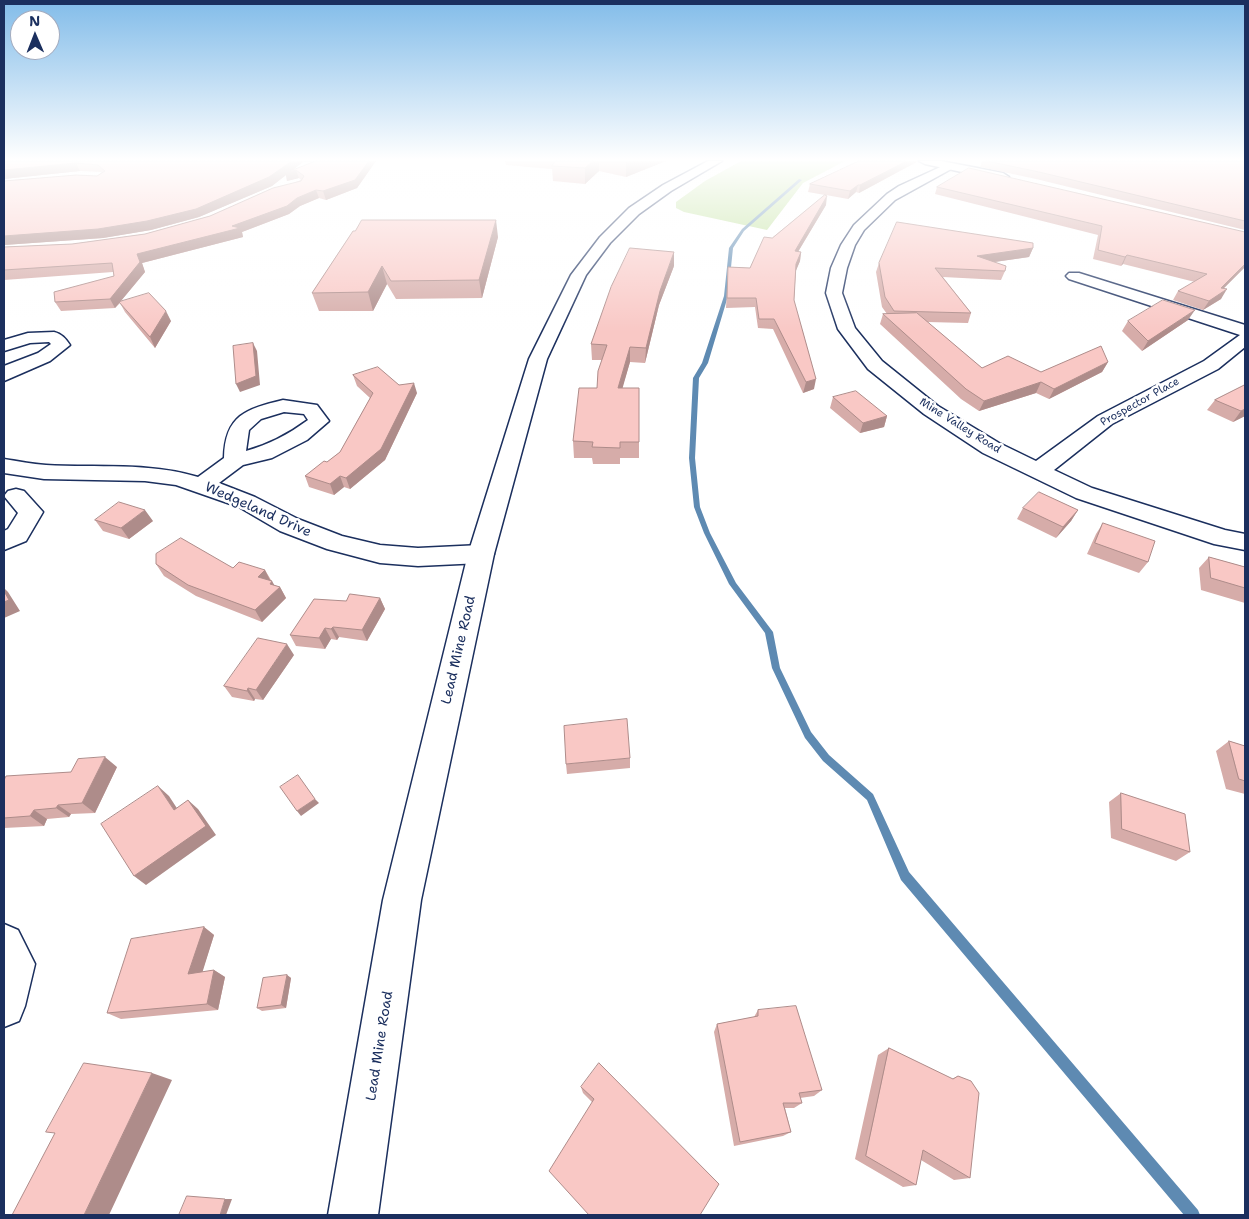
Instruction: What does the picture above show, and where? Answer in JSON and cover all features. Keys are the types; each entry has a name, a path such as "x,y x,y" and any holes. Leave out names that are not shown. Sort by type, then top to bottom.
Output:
{"street":[{"name":"Lead Mine Road","path":"353,1215 402,900 481,554 538,360 579,275 605,240 627,218"},
{"name":"Mine Valley Road","path":"869,218 859,228 848,245 839,268 834,293 847,329 875,365 931,410 991,448 1084,493 1223,538 1245,542"},
{"path":"1074,276 1245,331"},
{"path":"4,346 28,338 54,337 61,346 44,357 6,370"},
{"name":"Prospector Place","path":"1039,470 1105,420 1211,364 1245,339"},
{"path":"202,485 235,460"},
{"name":"Wedgeland Drive","path":"4,466 44,472 145,474 178,478 247,502 289,525 354,548 380,554 418,557 481,554"},
{"path":"4,542 17,535 31,512 10,497 44,472"},
{"path":"4,944 15,964 4,1006"}],"green space":[{"path":"711,218 776,218 767,230"}],"building":[{"path":"4,218 160,218 98,229 4,236"},
{"path":"203,218 254,218 232,226 240,228 137,254 140,262 110,299 55,302 54,292 114,276 112,263 4,270 4,247 72,244 145,234"},
{"path":"797,218 814,218 795,251 801,252 796,264 794,300 816,379 806,382 774,319 759,319 756,298 727,298 728,267 750,268 764,237 772,238"},
{"path":"1068,218 1184,218 1245,232 1245,264 1221,288 1227,289 1209,301 1178,291 1207,274 1098,250 1102,226"},
{"path":"1232,218 1245,218 1245,221"},
{"path":"362,220 496,220 479,280 391,281 382,266 368,292 312,293"},
{"path":"897,222 1033,243 1033,248 977,256 1006,266 1005,271 935,268 971,313 894,311 885,297 879,263"},
{"path":"630,248 674,252 660,291 646,348 630,347 618,388 639,388 639,442 620,442 620,448 592,447 593,442 573,441 579,388 597,388 598,371 607,345 591,344 611,287"},
{"path":"149,293 166,311 150,337 119,302"},
{"path":"1163,300 1195,310 1148,341 1128,321"},
{"path":"917,313 982,368 1008,356 1041,372 1101,346 1108,362 1054,389 1041,382 984,401 966,389 883,314"},
{"path":"253,343 256,376 236,384 233,346"},
{"path":"378,367 399,385 414,383 381,449 346,478 340,476 330,484 305,476 324,461 327,462 340,452 373,393 353,375"},
{"path":"1245,385 1245,409 1241,411 1215,400"},
{"path":"856,391 887,416 863,423 833,397"},
{"path":"1039,492 1078,510 1063,527 1023,508"},
{"path":"119,502 145,510 121,528 95,520"},
{"path":"1103,523 1155,541 1148,562 1095,543"},
{"path":"181,538 233,568 239,562 265,570 258,577 272,581 270,584 280,587 255,610 188,585 156,564 156,554"},
{"path":"1209,557 1245,567 1245,588 1211,578"},
{"path":"4,591 9,600 4,602"},
{"path":"350,594 380,598 362,630 325,628 319,638 290,635 314,599 346,601"},
{"path":"258,638 287,644 256,690 248,688 247,691 224,686"},
{"path":"627,719 630,758 566,764 564,726"},
{"path":"1229,741 1245,746 1245,781 1239,779"},
{"path":"105,757 82,803 34,810 30,816 4,818 4,780 6,776 71,772 78,759"},
{"path":"298,775 315,799 297,811 280,787"},
{"path":"158,786 174,810 188,800 206,826 134,876 101,824"},
{"path":"1121,793 1185,814 1190,852 1122,829"},
{"path":"204,927 188,974 214,970 207,1004 107,1013 131,939"},
{"path":"287,975 281,1005 257,1008 263,978"},
{"path":"796,1006 822,1090 799,1093 802,1103 783,1103 791,1132 740,1142 717,1024 758,1016 758,1010"},
{"path":"889,1048 953,1079 958,1076 971,1081 979,1093 970,1178 923,1150 916,1185 866,1156"},
{"path":"84,1063 152,1073 84,1215 12,1215 55,1133 46,1132"},
{"path":"599,1063 719,1184 700,1215 589,1215 549,1171 594,1099 581,1087"},
{"path":"187,1196 225,1199 220,1215 179,1215"}],"waterway":[{"path":"757,218 743,230 731,248 726,296 705,363 696,378 692,458 697,507 707,533 733,584 769,632 776,668 808,735 826,758 870,797 905,876 1193,1215"}]}
